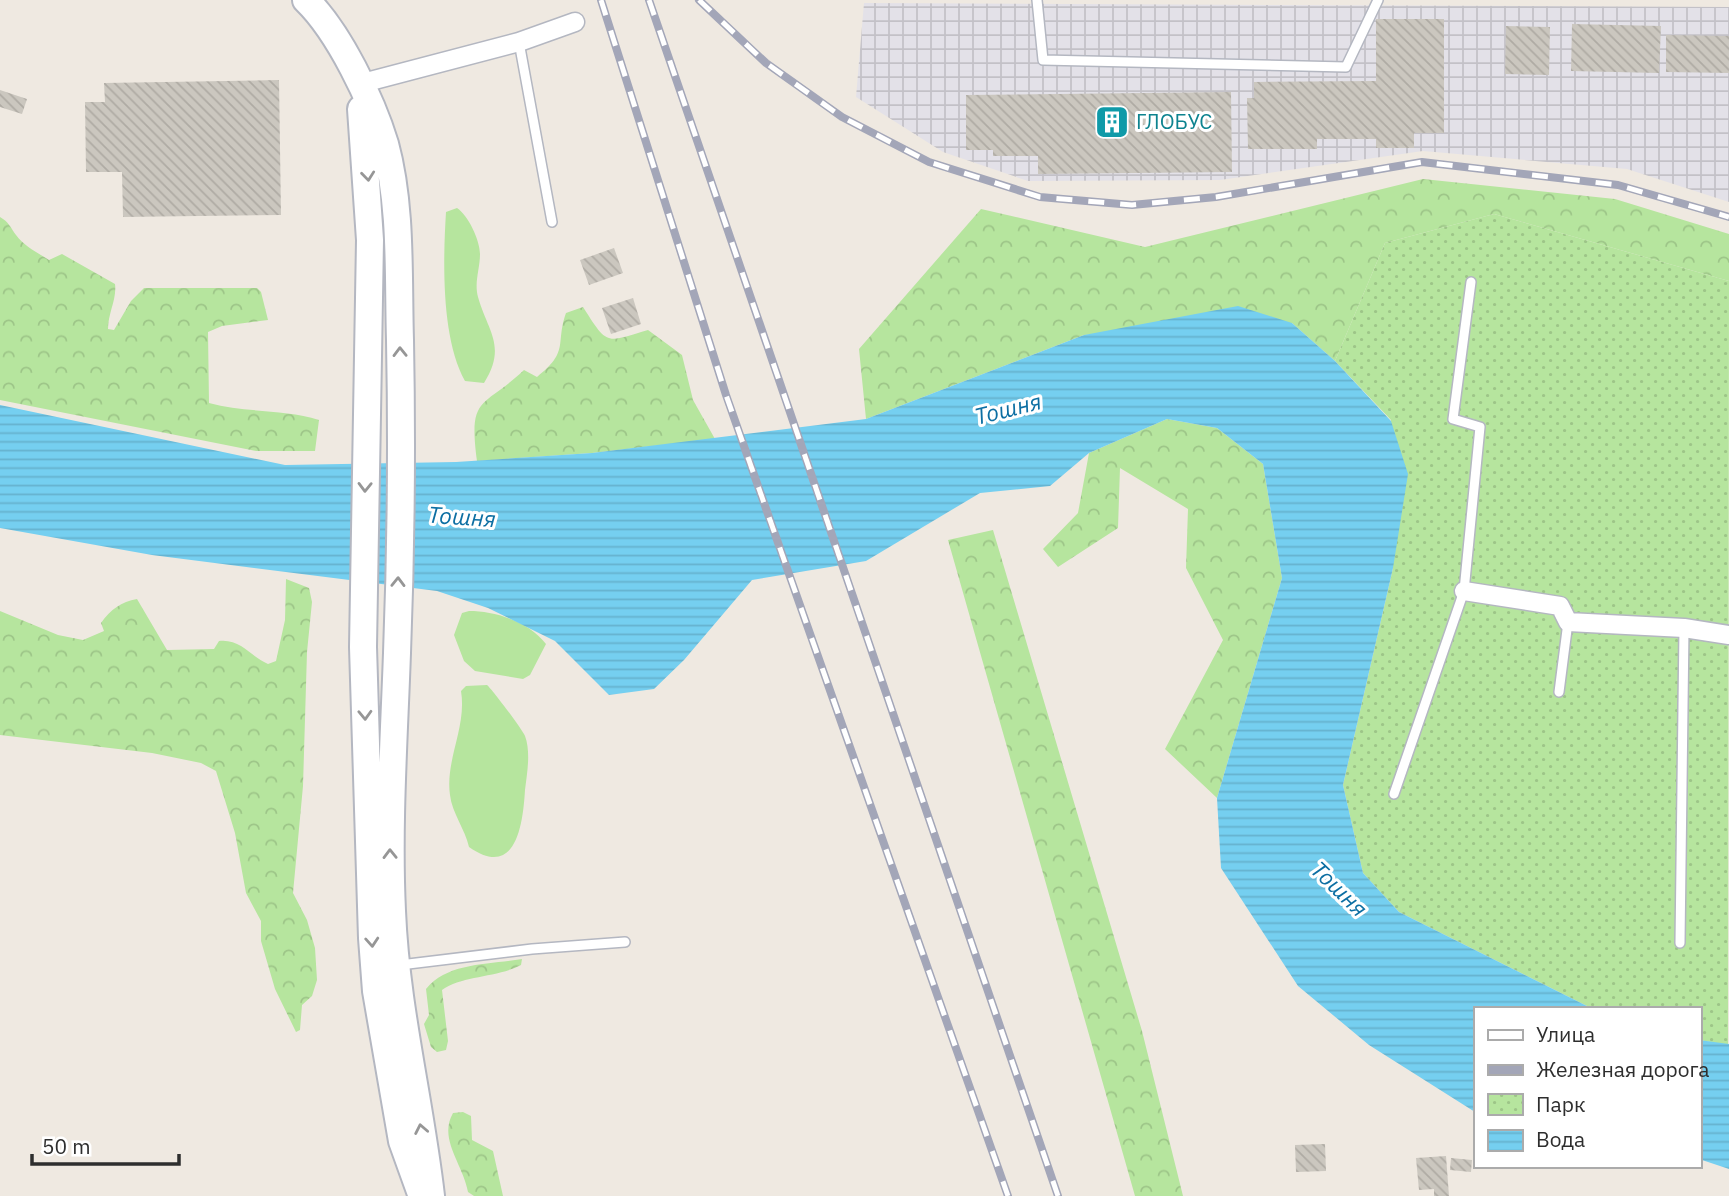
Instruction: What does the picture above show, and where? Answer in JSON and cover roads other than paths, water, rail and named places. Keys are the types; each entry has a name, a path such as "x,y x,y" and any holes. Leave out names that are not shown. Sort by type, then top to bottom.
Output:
{"main road":[{"path":"306,0 338,39 359,84 384,143 393,189 402,421 390,822 398,1002 431,1196"},
{"path":"359,84 370,240 363,647 376,991 402,1141 422,1196"}],"street":[{"path":"359,84 519,43 575,22"},
{"path":"1464,591 1560,606 1568,622 1684,628 1729,635"}],"lane":[{"path":"1037,0 1043,60 1346,67 1378,0"},
{"path":"519,43 552,222"},
{"path":"1394,794 1464,591 1480,427 1453,419 1471,282"},
{"path":"1559,691 1568,622"},
{"path":"1680,943 1684,628"},
{"path":"396,966 532,949 625,942"}],"water":[{"name":"Тошня","path":"1238,306 1292,323 1335,361 1391,421 1408,474 1393,568 1343,785 1363,873 1399,912 1589,1007 1474,1007 1474,1111 1369,1045 1298,986 1221,868 1217,798 1282,578 1263,464 1217,428 1167,419 1089,453 1050,486 980,493 866,561 752,580 684,660 654,689 609,695 555,641 488,608 437,591 152,555 0,528 0,405 285,465 456,462 592,453 866,419 1084,335"},
{"path":"1701,1040 1729,1044 1729,1169 1701,1160"}],"railway":[{"path":"601,0 726,395 1008,1196"},
{"path":"649,0 1058,1196"},
{"path":"699,0 766,63 842,117 929,162 1040,197 1132,205 1216,197 1422,162 1618,185 1729,217"}],"place":[{"name":"ГЛОБУС","path":"1112,122"}]}
